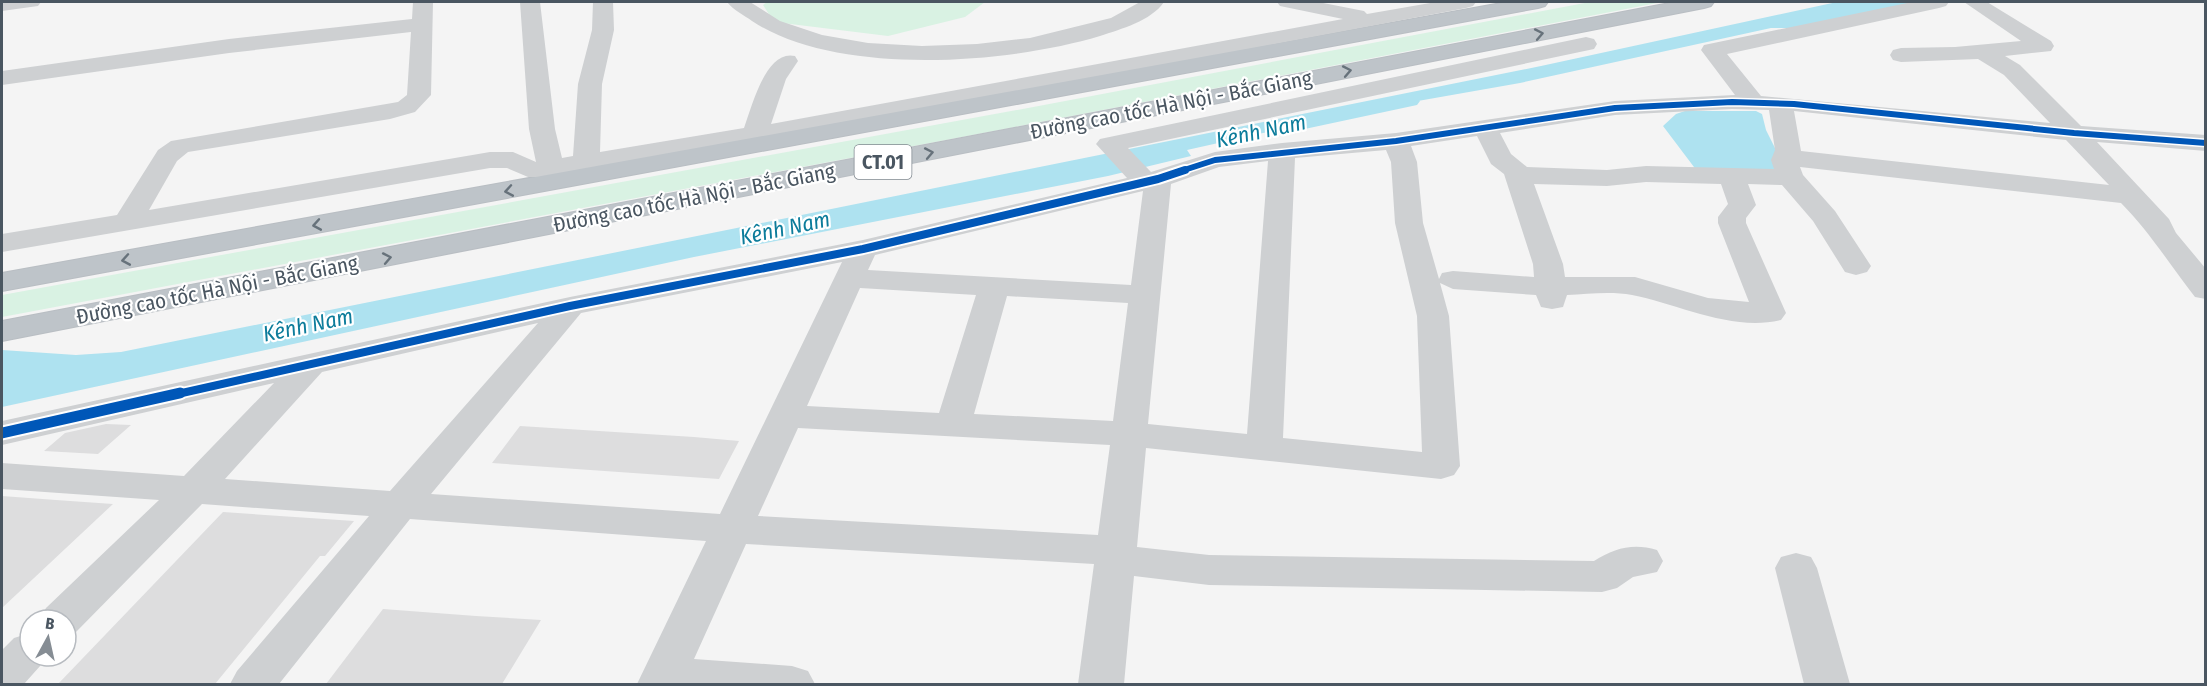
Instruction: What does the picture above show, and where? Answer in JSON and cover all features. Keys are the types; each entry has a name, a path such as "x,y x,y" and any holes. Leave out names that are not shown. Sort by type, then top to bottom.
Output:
{"highway":[{"name":"Đường cao tốc Hà Nội - Bắc Giang","path":"2,282 1538,2"},
{"name":"Đường cao tốc Hà Nội - Bắc Giang","path":"2,332 1704,2"}],"street":[{"path":"2,5 31,2"},
{"path":"530,2 542,129 551,169"},
{"path":"586,162 591,84 603,30 603,2"},
{"path":"737,2 750,13 809,39 852,48 908,53 969,51 1034,44 1122,22 1154,2"},
{"path":"1287,2 1376,18"},
{"path":"2,243 490,160 513,160 528,169 551,169 755,134 1466,2"},
{"path":"1753,102 1712,50 1939,2"},
{"path":"1901,55 2043,46 1974,2"},
{"path":"2,78 229,46 423,13 419,95 415,102 405,108 180,146 167,156 128,222"},
{"path":"1101,684 1145,295 1146,178 1109,144 1586,44"},
{"path":"1981,51 2012,70 2132,193 2129,196"},
{"path":"755,134 774,79 787,61"},
{"path":"2,433 570,306 856,264 1146,178 1215,160 1282,151 1396,141 1615,108 1753,102 2074,133 2205,143"},
{"path":"1780,103 1788,150 1787,167 1856,266"},
{"path":"1485,127 1500,158 1517,175 1548,264 1551,293"},
{"path":"785,416 1129,434 1441,466 1433,316 1409,223 1404,162 1396,141"},
{"path":"1264,448 1282,151"},
{"path":"1517,175 1606,178 1646,174 1732,177 1787,167 1866,168 2029,183 2129,196 2159,225 2162,235 2205,290"},
{"path":"1453,280 1551,293 1611,284 1635,286 1705,307 1770,313 1732,223 1732,217 1742,205 1732,177"},
{"path":"856,264 994,286 1145,295"},
{"path":"792,684 662,680 856,264"},
{"path":"953,425 994,286"},
{"path":"253,684 399,505 570,306"},
{"path":"73,608 193,490 310,364"},
{"path":"2,476 732,530 1116,555 1209,570 1602,577 1623,562 1642,561"},
{"path":"1796,568 1827,684"},
{"path":"2,678 18,662"}],"green space":[{"path":"767,2 985,2 965,17 888,36 774,22 763,5"},
{"path":"1590,2 1662,2 1020,126 2,317 2,295 1028,108"}],"water":[{"name":"Kênh Nam","path":"1837,2 1916,2 1803,28 1771,28 1520,83 1361,111 1187,150 1191,156 1108,176 694,257 2,407 2,350 76,355 121,352 1541,66"},
{"path":"1685,111 1756,111 1762,114 1766,130 1775,148 1775,173 1697,171 1663,126 1676,114"}],"building":[{"path":"106,424 131,425 98,454 44,451 65,433"},
{"path":"520,426 739,441 719,479 492,463"},
{"path":"2,496 113,504 2,608"},
{"path":"223,512 354,521 325,556 320,556 215,684 58,684 73,668 78,668 78,663"},
{"path":"383,609 541,620 502,684 326,684"}],"waterway":[{"name":"Kênh Nam","path":"1300,124 1410,101"}],"cycle path":[{"path":"2,433 570,306 863,249 1158,179 1215,160 1282,151 1396,141 1615,108 1732,102 1794,104 2074,133 2206,143"}]}
